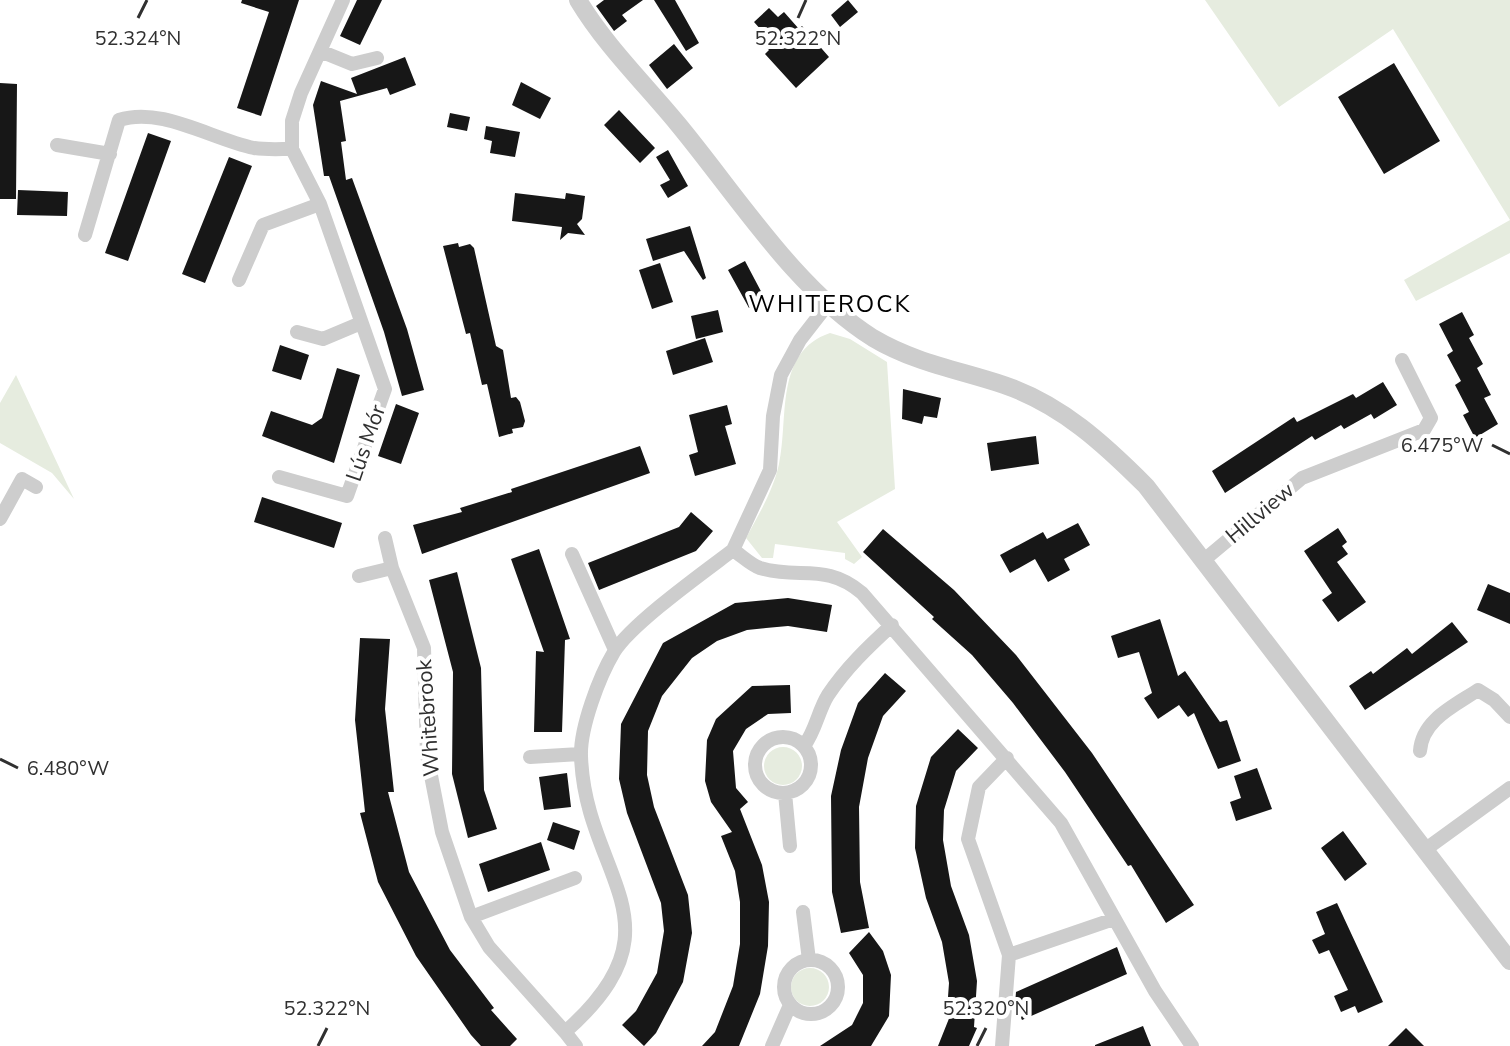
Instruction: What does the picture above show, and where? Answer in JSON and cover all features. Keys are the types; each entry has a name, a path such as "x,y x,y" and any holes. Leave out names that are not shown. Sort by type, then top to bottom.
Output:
{"street":[{"path":"85,235 119,120 135,114 254,148 292,149 292,121 342,0"},
{"path":"578,0 742,205 828,304 872,337 909,357 1004,385 1059,411 1098,439 1146,486 1510,961"},
{"path":"320,51 352,64 377,58"},
{"path":"57,145 110,154"},
{"name":"Lús Mór","path":"279,477 347,496 385,389 320,204 292,149"},
{"path":"239,280 263,225 320,204"},
{"path":"565,1032 596,1004 617,970 628,936 622,894 592,818 580,754 591,704 615,650 669,599 733,550 770,470 773,416 781,375 800,340 828,304"},
{"path":"297,332 323,339 361,323"},
{"name":"Hillview","path":"1204,560 1302,478 1424,430 1431,418 1402,360"},
{"path":"0,519 22,479 36,487"},
{"name":"Whitebrook","path":"385,538 392,568 424,648 427,755 442,832 471,917 489,947 576,1046"},
{"path":"733,550 758,567 828,573 846,579 892,625 1061,823 1155,991 1192,1046"},
{"path":"572,554 615,650"},
{"path":"359,576 392,568"},
{"path":"804,746 814,733 826,698 856,659 892,625"},
{"path":"1420,751 1421,736 1439,716 1478,690 1494,700 1510,717"},
{"path":"778,737 788,737 804,746 811,763 811,772 801,787 785,793 767,788 756,773 757,754 762,746 778,737"},
{"path":"530,757 580,754"},
{"path":"1002,1046 1009,955 968,839 979,787 1007,758"},
{"path":"1426,849 1510,788"},
{"path":"785,793 790,846"},
{"path":"471,917 575,878"},
{"path":"803,912 809,960"},
{"path":"1009,955 1114,919"},
{"path":"809,960 819,961 833,972 838,990 836,999 823,1012 815,1015 805,1015 785,998 784,980 793,966 809,960"},
{"path":"772,1046 790,1005"}],"shaded area":[{"path":"1205,0 1510,0 1510,220 1393,29 1279,107"},
{"path":"1510,220 1510,253 1416,301 1404,280"},
{"path":"830,333 850,339 887,362 895,489 837,522 862,557 854,564 845,559 845,553 775,544 773,558 762,558 746,538 765,502 779,464 787,388 792,371 800,355 812,342"},
{"path":"16,375 74,499 52,473 0,443 0,403"},
{"path":"783,747 796,753 802,766 796,779 783,785 770,779 764,766 770,753"},
{"path":"810,968 823,974 829,987 823,1000 810,1006 797,1000 791,987 797,974"}],"building":[{"path":"242,0 299,0 261,116 237,108 269,12 241,3"},
{"path":"357,0 382,0 360,45 340,36"},
{"path":"604,0 643,0 622,15 627,21 614,31 596,6"},
{"path":"654,0 675,0 699,43 686,51"},
{"path":"848,0 858,12 840,27 831,15"},
{"path":"769,8 778,17 784,12 799,29 802,26 829,57 796,88 765,54 769,50 756,36 762,31 754,22"},
{"path":"674,44 693,68 667,89 649,65"},
{"path":"405,57 416,85 390,95 387,88 340,101 346,141 341,142 346,180 352,178 407,329 424,390 402,396 384,332 329,176 324,176 313,105 321,81 357,94 351,78"},
{"path":"1394,63 1440,141 1384,174 1338,97"},
{"path":"521,82 551,98 540,119 512,105"},
{"path":"0,83 17,84 16,199 0,199"},
{"path":"619,110 655,148 640,163 604,125"},
{"path":"450,113 470,117 467,131 447,127"},
{"path":"486,126 520,132 515,157 490,153 492,141 484,139"},
{"path":"148,133 171,141 128,261 105,253"},
{"path":"668,150 688,186 668,198 660,185 670,180 656,157"},
{"path":"229,157 252,166 205,283 182,274"},
{"path":"18,190 68,192 67,216 17,215"},
{"path":"515,193 565,199 566,193 585,196 582,219 577,224 585,235 568,233 560,240 562,227 512,221"},
{"path":"690,226 706,278 703,280 684,251 653,261 646,239"},
{"path":"458,243 459,247 470,244 474,248 496,346 503,350 511,398 516,397 520,402 525,421 523,427 499,437 487,384 482,385 470,333 466,334 443,246"},
{"path":"745,261 765,299 749,308 728,270"},
{"path":"660,263 673,302 652,309 639,270"},
{"path":"718,310 723,332 696,339 691,316"},
{"path":"1462,312 1474,335 1469,338 1483,364 1477,368 1491,395 1484,398 1498,424 1475,438 1463,415 1469,412 1455,385 1461,381 1447,355 1453,351 1439,324"},
{"path":"705,338 713,362 673,375 666,351"},
{"path":"280,345 309,355 301,380 272,371"},
{"path":"337,368 360,375 334,463 262,436 271,411 312,425 322,418"},
{"path":"1383,382 1397,405 1374,419 1371,414 1344,429 1341,425 1315,440 1312,436 1225,493 1212,471 1294,417 1297,422 1353,394 1356,398"},
{"path":"903,389 941,398 937,418 924,416 922,424 902,419"},
{"path":"396,404 419,413 401,464 378,456"},
{"path":"727,405 732,424 725,426 736,464 695,476 689,455 698,452 689,415"},
{"path":"1036,436 1039,464 991,471 987,443"},
{"path":"640,446 650,473 422,554 413,525 462,512 460,508 512,492 511,489"},
{"path":"262,497 342,523 334,548 254,522"},
{"path":"691,512 713,531 696,551 599,590 588,563 679,527"},
{"path":"1078,523 1090,545 1064,559 1070,570 1048,582 1035,559 1010,573 1000,555 1043,532 1047,539"},
{"path":"1338,528 1347,542 1342,546 1348,554 1337,562 1366,602 1338,622 1322,600 1332,593 1304,551"},
{"path":"883,529 954,590 1016,655 1092,753 1194,905 1166,923 1131,865 1128,866 1065,772 1013,703 972,655 863,552"},
{"path":"539,549 570,639 565,640 562,732 534,732 536,651 544,652 511,559"},
{"path":"457,572 481,668 484,790 497,829 468,838 452,774 453,672 429,580"},
{"path":"1488,584 1510,593 1510,624 1477,610"},
{"path":"788,598 832,605 827,632 788,626 747,630 717,641 692,658 662,696 648,731 647,775 654,807 688,895 692,933 683,982 656,1033 644,1046 622,1025 636,1011 657,973 664,931 661,903 627,813 619,779 621,724 663,643 735,603"},
{"path":"1160,619 1178,676 1185,671 1220,722 1227,720 1241,761 1218,769 1194,713 1188,717 1179,705 1158,719 1144,698 1152,693 1139,652 1118,658 1111,636"},
{"path":"1452,622 1468,642 1365,710 1349,686 1371,671 1373,674 1407,648 1412,654"},
{"path":"360,638 390,639 385,709 394,792 388,792 409,872 450,950 494,1008 491,1010 517,1039 510,1046 481,1046 471,1035 416,956 378,882 360,813 365,812 355,720"},
{"path":"885,673 906,691 883,716 868,758 859,807 860,882 869,928 841,933 832,892 831,796 841,750 858,703"},
{"path":"790,685 791,713 768,714 746,729 733,751 736,788 748,802 740,809 762,865 769,902 768,946 760,994 739,1046 702,1046 715,1032 733,986 740,944 740,902 735,871 721,836 732,832 711,802 705,781 707,740 716,719 752,686"},
{"path":"958,729 978,748 956,771 944,810 943,840 951,886 969,935 977,981 974,1027 977,1028 969,1046 938,1046 952,1011 947,1011 949,983 942,942 926,898 915,848 916,806 931,757"},
{"path":"1257,768 1272,809 1236,821 1230,802 1241,798 1234,776"},
{"path":"567,773 571,807 544,810 539,777"},
{"path":"553,822 580,831 574,850 547,840"},
{"path":"1343,831 1367,864 1345,881 1321,848"},
{"path":"541,842 550,870 488,892 479,864"},
{"path":"1337,903 1383,1002 1358,1013 1355,1006 1341,1012 1334,996 1348,990 1329,950 1319,954 1312,940 1325,934 1316,912"},
{"path":"869,932 883,951 891,975 889,1016 871,1046 820,1046 852,1025 863,1003 863,975 849,953"},
{"path":"1117,947 1127,974 1022,1020 1015,1004 1016,992"},
{"path":"1143,1026 1151,1046 1095,1046 1095,1045"},
{"path":"1406,1028 1424,1046 1388,1046"}],"district":[{"name":"WHITEROCK","path":"830,304"}]}
